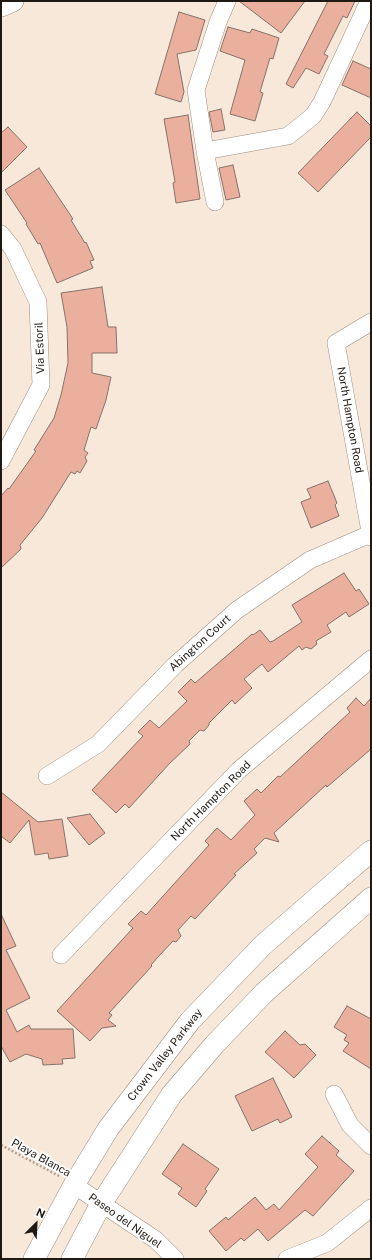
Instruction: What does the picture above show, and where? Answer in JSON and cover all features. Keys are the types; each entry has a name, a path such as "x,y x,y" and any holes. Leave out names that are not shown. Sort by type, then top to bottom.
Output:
{"main road":[{"path":"1,6 13,1"},
{"name":"Crown Valley Parkway","path":"34,1259 74,1184 108,1129 190,1021 263,945 371,851"},
{"path":"72,1259 101,1204 172,1094 215,1044 264,993 371,898"}],"street":[{"path":"215,202 205,151 196,90 218,22 227,1"},
{"path":"205,151 288,136 313,116 322,102 369,1"},
{"name":"Via Estoril","path":"1,234 13,249 38,302 41,385 1,461"},
{"name":"North Hampton Road","path":"371,322 336,343 371,536"},
{"name":"Abington Court","path":"47,776 98,744 175,665 237,610 310,560 371,536"},
{"name":"North Hampton Road","path":"61,955 239,770 371,659"},
{"path":"334,1094 350,1125 371,1146"},
{"name":"Paseo del Niguel","path":"74,1184 101,1204 156,1240 175,1259"},
{"path":"287,1259 327,1243 371,1208"}],"path":[{"name":"Playa Blanca","path":"1,1145 74,1184"}],"building":[{"path":"239,1 305,1 281,33"},
{"path":"328,1 355,1 347,18 343,16 324,54 328,56 319,74 306,68 293,88 286,84"},
{"path":"179,12 205,20 196,50 177,54 184,92 181,102 155,94"},
{"path":"228,27 250,33 252,29 279,38 273,59 270,58 260,92 263,93 255,121 230,114 245,60 220,51"},
{"path":"353,61 371,69 371,98 342,85"},
{"path":"221,109 225,130 213,132 209,112"},
{"path":"357,112 371,126 371,137 318,192 298,173"},
{"path":"188,115 200,199 176,203 173,183 175,182 164,119"},
{"path":"8,127 27,147 1,173 1,133"},
{"path":"233,165 240,197 226,200 219,168"},
{"path":"39,168 73,219 71,220 85,243 86,242 94,260 90,261 93,268 57,283 40,243 38,244 26,224 27,223 5,190"},
{"path":"102,287 108,327 116,327 117,353 92,353 92,373 111,377 106,400 96,429 91,427 84,450 88,453 85,457 87,461 80,473 77,471 75,474 71,472 42,518 20,545 21,549 1,568 1,496 8,488 9,489 36,451 34,450 54,418 68,363 67,327 61,293"},
{"path":"328,481 337,503 335,505 339,516 311,528 301,502 311,498 307,489"},
{"path":"344,573 356,591 359,589 369,604 349,617 346,612 327,625 331,632 316,641 317,644 311,649 306,647 302,650 299,646 268,672 262,664 244,679 252,688 235,704 232,700 209,723 204,731 200,730 189,741 190,744 169,764 129,808 125,804 116,813 92,790 143,736 138,732 150,720 159,728 187,701 178,692 191,679 195,683 252,634 253,635 260,630 270,642 302,622 292,605"},
{"path":"356,698 364,706 371,698 371,749 327,787 326,785 274,833 279,842 265,838 254,849 257,853 234,874 236,875 195,919 191,916 178,930 181,936 176,942 173,941 158,957 151,965 152,966 109,1013 112,1015 108,1020 116,1026 102,1028 90,1041 57,1011 133,928 128,924 141,911 146,915 209,845 205,841 217,828 231,840 255,815 244,801 257,789 261,793 278,776 280,777 350,712 347,708"},
{"path":"1,792 38,822 62,819 68,856 49,859 48,853 35,855 29,820 10,843 1,836"},
{"path":"90,814 105,833 89,845 67,818"},
{"path":"1,914 16,946 6,950 30,998 6,1010 17,1032 29,1025 31,1029 73,1029 75,1058 62,1059 63,1064 43,1065 42,1059 26,1054 10,1062 1,1046"},
{"path":"347,1006 371,1019 371,1069 343,1051 349,1043 344,1040 347,1035 334,1027"},
{"path":"285,1031 300,1045 305,1044 316,1055 294,1078 265,1052"},
{"path":"273,1078 292,1117 280,1123 278,1119 252,1131 235,1096"},
{"path":"322,1136 339,1151 336,1155 354,1171 313,1216 305,1210 268,1241 258,1229 244,1241 241,1238 226,1251 209,1231 226,1217 228,1220 255,1197 266,1210 274,1204 279,1210 318,1167 305,1154"},
{"path":"183,1144 219,1169 205,1189 207,1191 196,1207 178,1194 182,1188 162,1174"}]}
